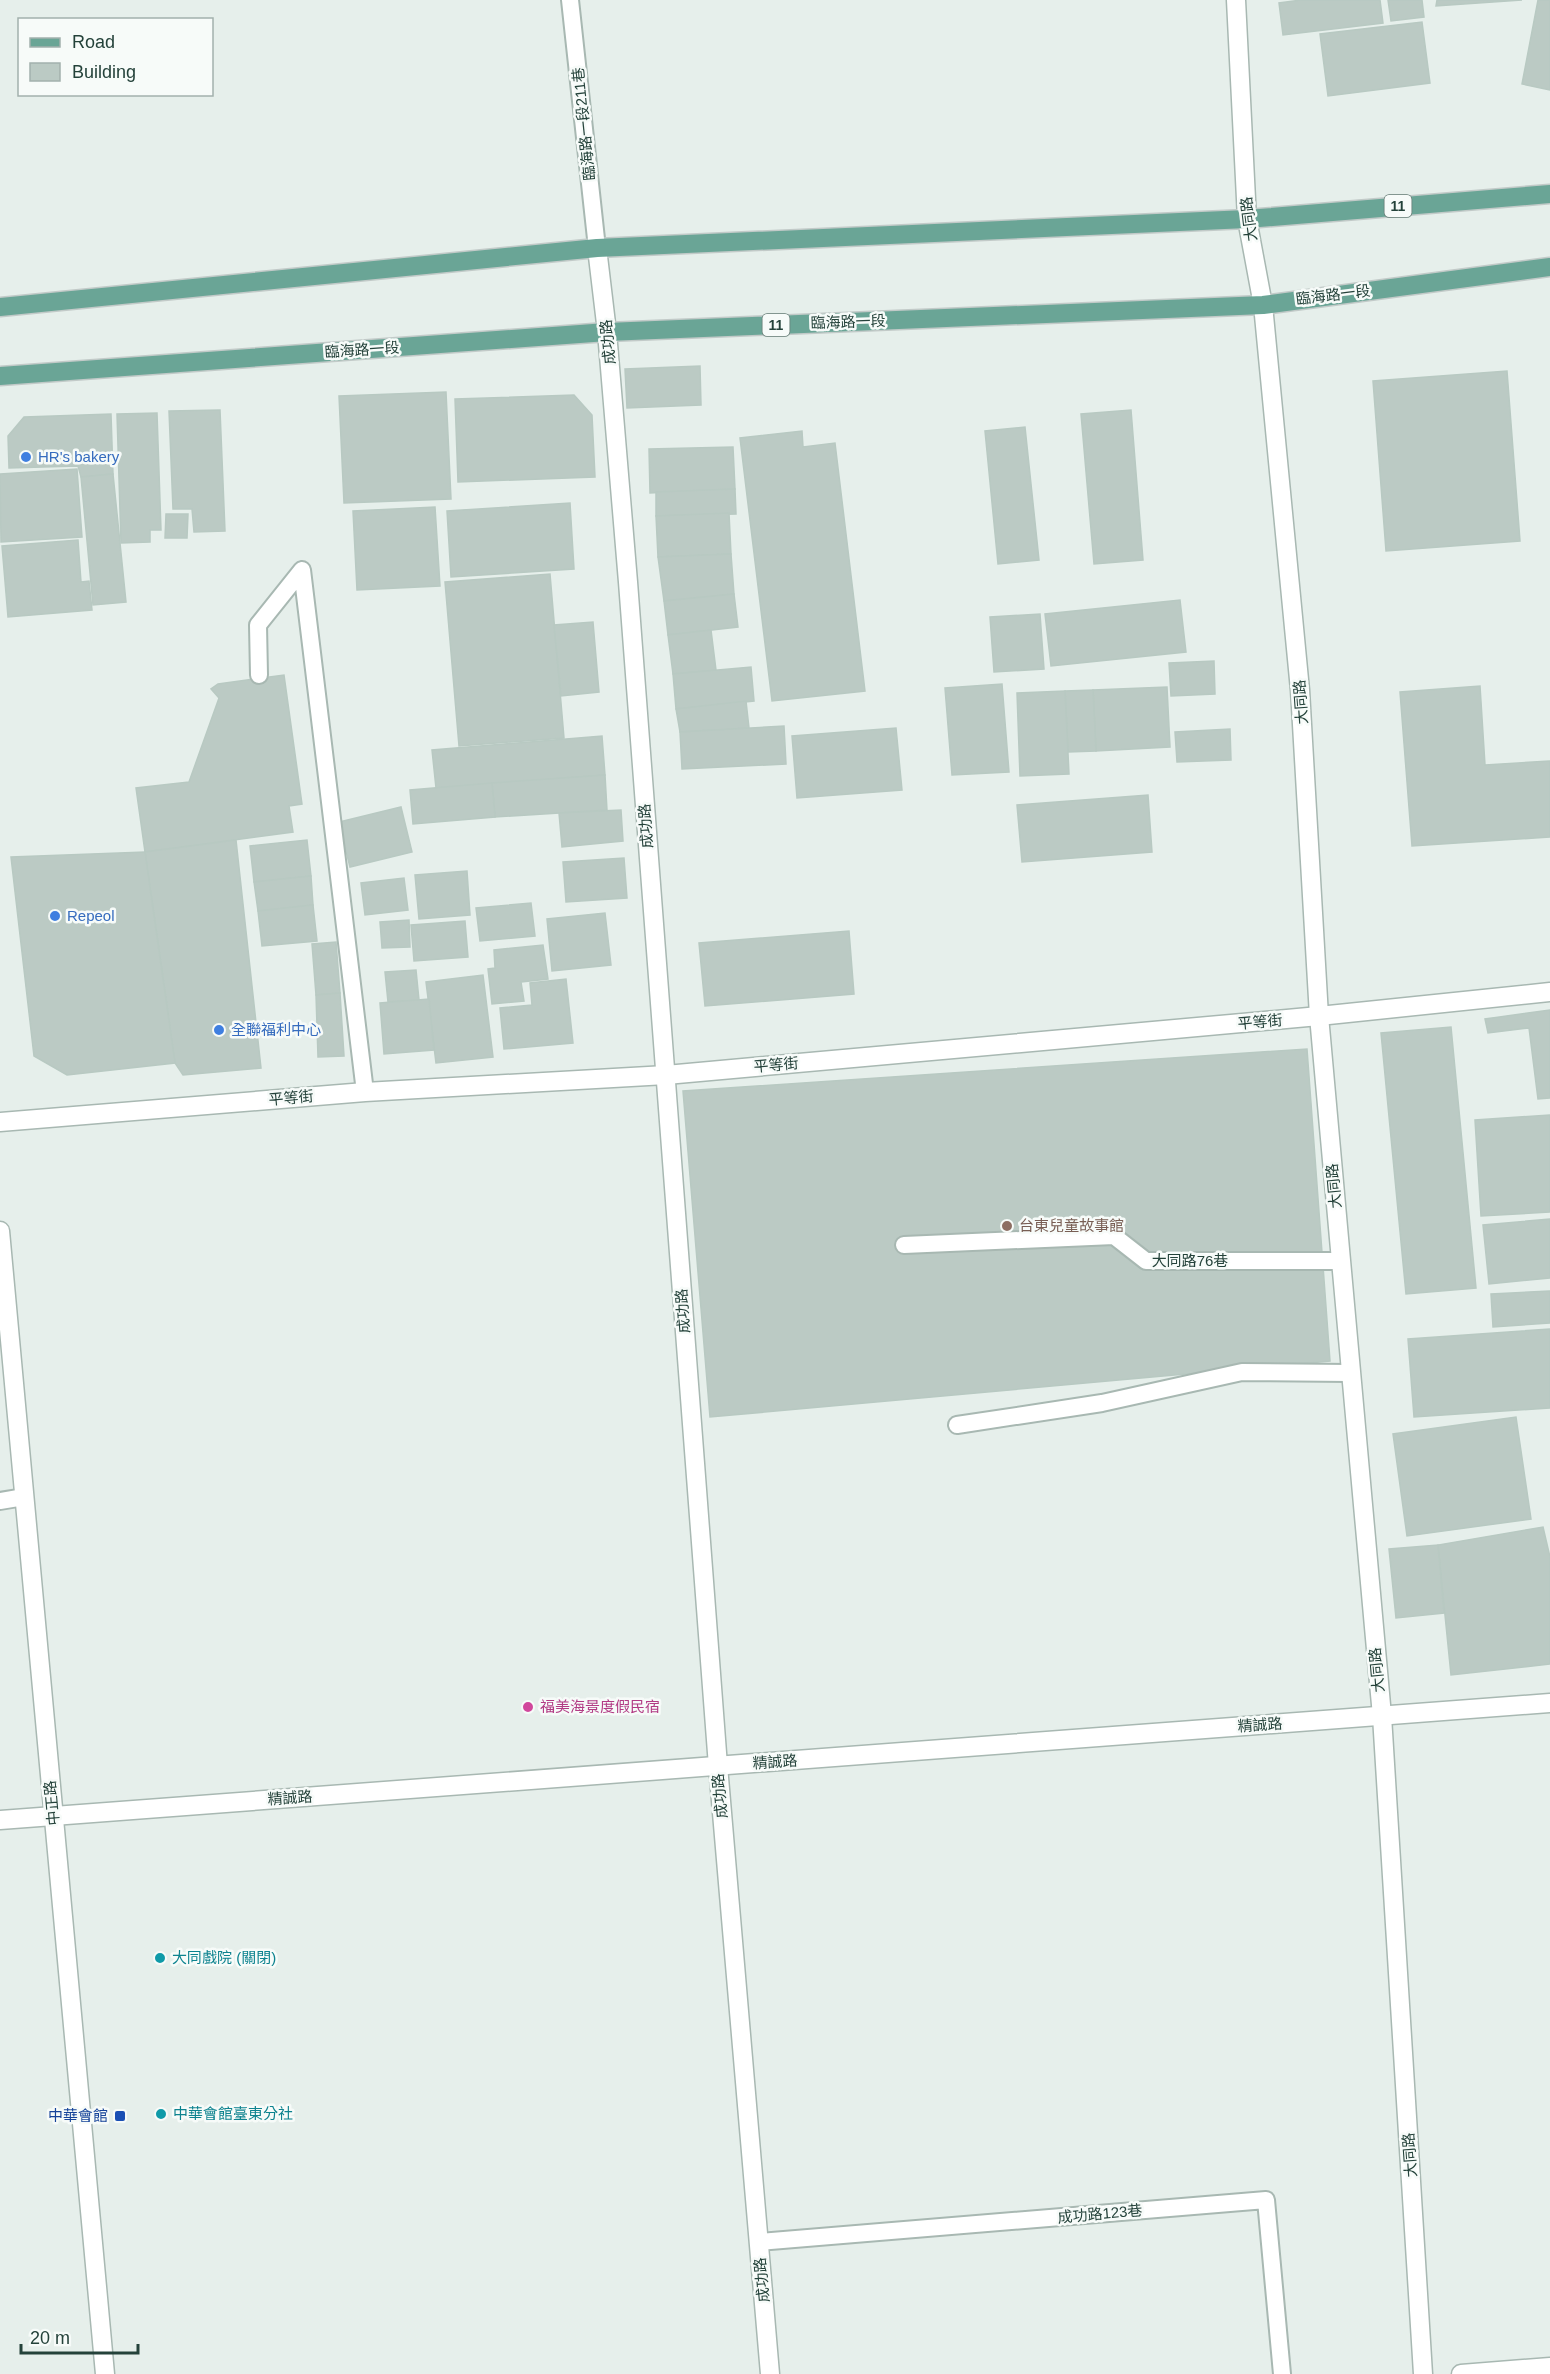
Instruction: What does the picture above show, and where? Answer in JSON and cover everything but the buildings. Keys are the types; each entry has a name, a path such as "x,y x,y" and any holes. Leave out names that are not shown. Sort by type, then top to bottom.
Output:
{"main road":[{"name":"11","path":"0,307 597,248 1247,219 1550,194"},
{"name":"臨海路一段","path":"0,376 607,332 1263,305 1550,267"}],"street":[{"name":"大同路","path":"1236,0 1247,219 1263,305 1300,690 1319,1016 1382,1716 1424,2374"},
{"name":"成功路","path":"597,248 607,332 718,1766 770,2374"},
{"name":"平等街","path":"0,1122 365,1092 666,1075 1319,1016 1550,992"},
{"name":"中正路","path":"0,1231 105,2374"},
{"name":"精誠路","path":"0,1820 1550,1703"},
{"path":"1461,2374 1550,2367"}],"lane":[{"name":"臨海路一段211巷","path":"570,0 597,248"},
{"path":"259,675 258,625 302,570 365,1092"},
{"name":"大同路76巷","path":"904,1245 1114,1236 1146,1261 1341,1261"},
{"path":"957,1425 1102,1403 1242,1372 1350,1373"},
{"path":"0,1501 24,1497"},
{"name":"成功路123巷","path":"759,2242 1266,2200 1282,2374"}],"place":[{"name":"HR's bakery","path":"26,457"},
{"name":"Repeol","path":"55,916"},
{"name":"全聯福利中心","path":"219,1030"},
{"name":"台東兒童故事館","path":"1007,1226"},
{"name":"福美海景度假民宿","path":"528,1707"},
{"name":"大同戲院 (關閉)","path":"160,1958"},
{"name":"中華會館臺東分社","path":"161,2114"},
{"name":"中華會館","path":"120,2116"}]}
